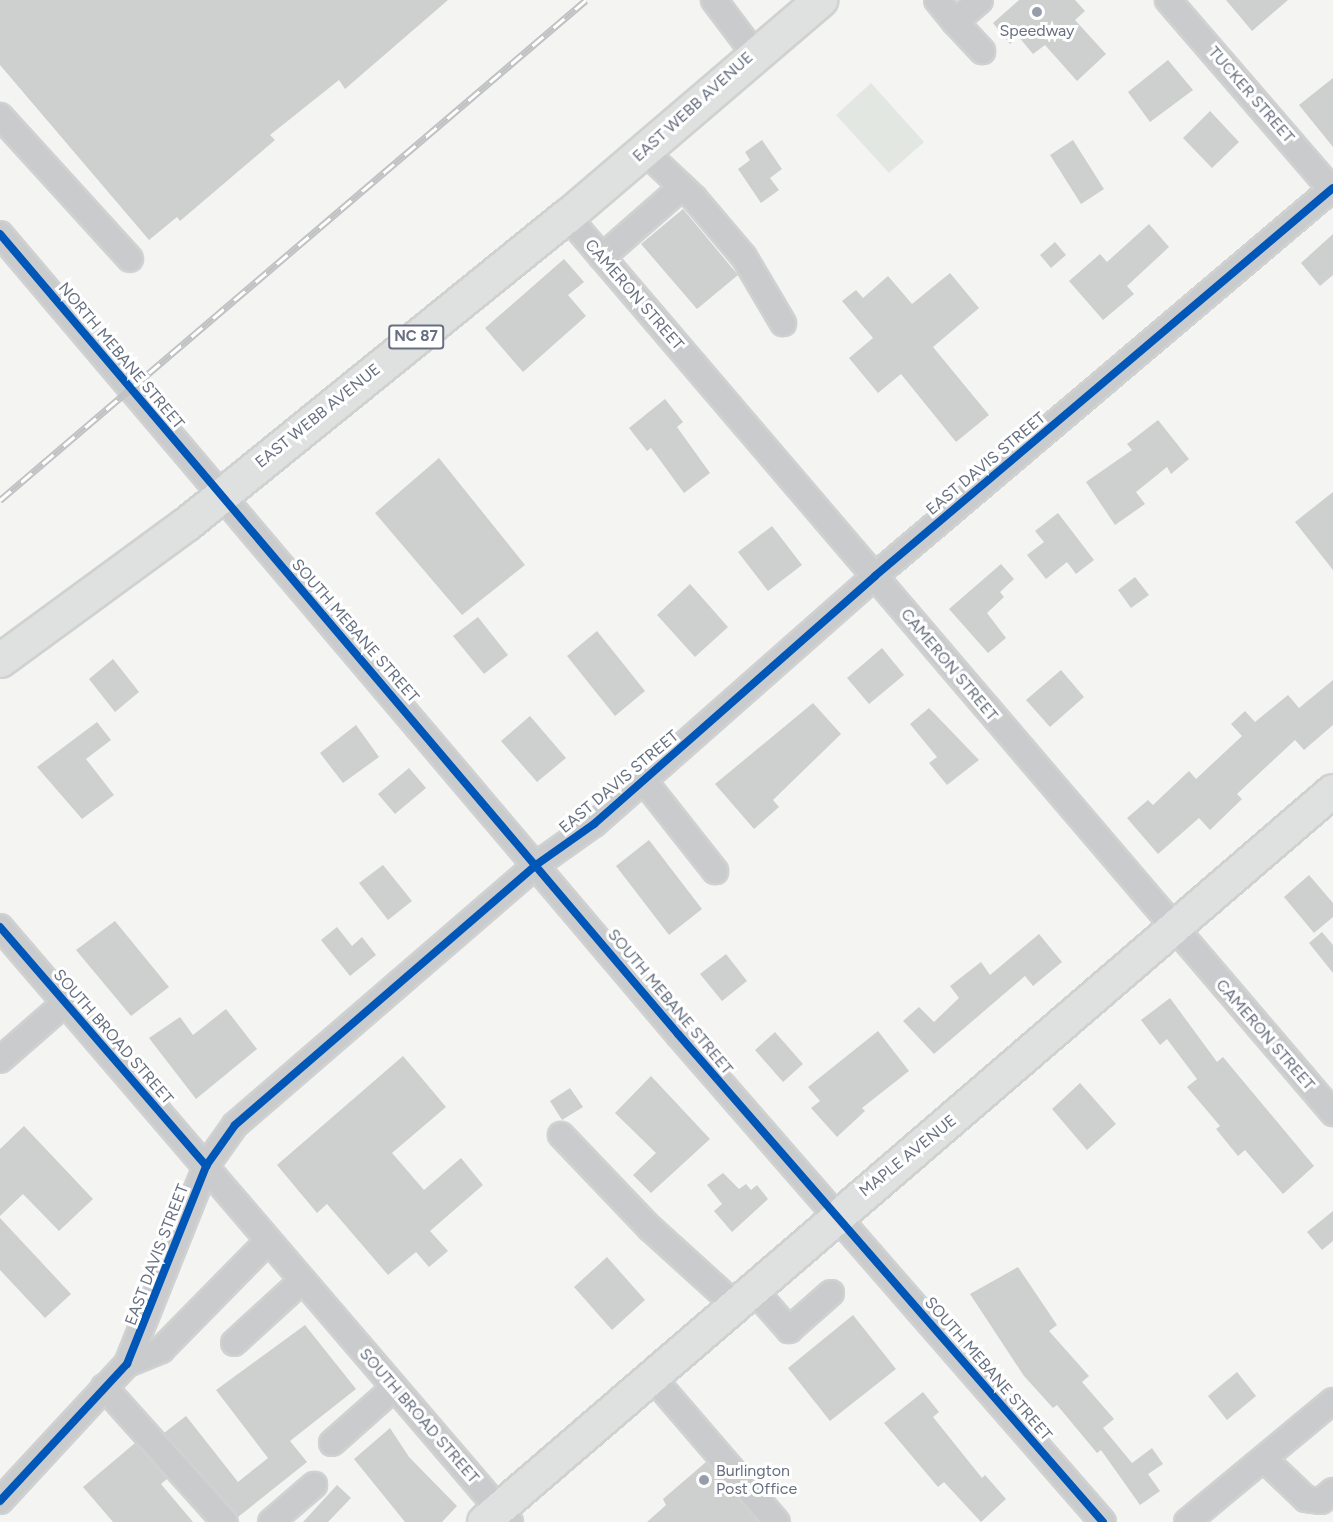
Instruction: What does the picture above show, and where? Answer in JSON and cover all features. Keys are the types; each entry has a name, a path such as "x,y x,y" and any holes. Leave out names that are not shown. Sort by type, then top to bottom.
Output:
{"highway":[{"name":"EAST WEBB AVENUE","path":"0,660 220,495 567,216 754,53 820,0"}],"main road":[{"name":"MAPLE AVENUE","path":"497,1517 836,1214 1173,930 1333,791"}],"street":[{"path":"714,0 754,53"},
{"path":"937,0 982,51"},
{"path":"955,22 979,0"},
{"name":"TUCKER STREET","path":"1168,0 1333,189"},
{"path":"0,116 130,259"},
{"path":"644,151 682,187 744,257 783,323"},
{"path":"602,257 682,187"},
{"name":"EAST DAVIS STREET","path":"127,1364 206,1166 235,1125 536,865 644,781 875,576 1333,189"},
{"name":"CAMERON STREET","path":"567,216 875,576 1173,930 1333,1113"},
{"name":"NORTH MEBANE STREET","path":"0,234 220,495"},
{"name":"SOUTH MEBANE STREET","path":"220,495 1103,1522"},
{"path":"644,781 715,871"},
{"name":"SOUTH BROAD STREET","path":"0,927 394,1388 497,1517"},
{"path":"0,1060 65,1003"},
{"path":"561,1135 658,1236 789,1330 831,1293"},
{"name":"EAST DAVIS STREET","path":"0,1500 127,1364 161,1350 268,1241"},
{"path":"234,1343 302,1281"},
{"path":"653,1378 777,1522"},
{"path":"104,1387 225,1522"},
{"path":"332,1443 394,1388"},
{"path":"1187,1522 1333,1401"},
{"path":"1264,1459 1306,1499 1320,1501 1333,1491"},
{"path":"271,1522 314,1485"}],"shaded area":[{"path":"871,83 924,142 889,173 836,115"}],"building":[{"path":"0,0 448,0 345,89 339,80 270,135 275,140 180,221 177,217 149,240 0,65"},
{"path":"1019,0 1075,0 1085,11 1075,20 1106,54 1077,81 1045,45 1033,54 1018,36 1010,44 993,23"},
{"path":"1226,0 1288,0 1252,31"},
{"path":"1168,60 1193,90 1150,122 1128,92"},
{"path":"1333,78 1333,147 1299,105"},
{"path":"1210,111 1239,142 1212,168 1183,138"},
{"path":"762,140 782,169 770,178 779,190 761,203 738,169 750,160 745,152"},
{"path":"1073,140 1104,189 1081,204 1050,155"},
{"path":"683,209 738,275 697,309 641,244"},
{"path":"1149,224 1169,247 1127,286 1134,294 1103,320 1069,281 1100,254 1107,262"},
{"path":"1333,234 1333,275 1320,286 1301,263"},
{"path":"1055,242 1066,255 1051,268 1040,255"},
{"path":"564,259 584,282 568,295 586,316 523,372 485,328"},
{"path":"950,273 979,308 933,347 989,415 956,442 901,374 878,393 849,358 873,338 842,301 856,290 863,298 888,276 912,304"},
{"path":"665,399 683,422 677,427 710,473 684,493 651,448 647,451 629,428"},
{"path":"1158,420 1189,459 1171,474 1167,467 1136,492 1145,504 1115,525 1086,482 1132,450 1127,444"},
{"path":"439,458 525,565 462,615 375,513"},
{"path":"1333,492 1333,570 1295,522"},
{"path":"1058,513 1094,560 1076,574 1067,562 1046,579 1027,555 1044,542 1035,531"},
{"path":"772,526 802,565 768,591 738,552"},
{"path":"1001,564 1014,579 1000,592 1004,597 987,613 1006,638 988,653 949,609"},
{"path":"1135,577 1149,595 1131,608 1118,590"},
{"path":"690,584 728,627 695,657 657,615"},
{"path":"478,617 508,655 484,674 453,636"},
{"path":"597,631 645,691 615,716 567,656"},
{"path":"882,648 904,675 869,704 847,678"},
{"path":"113,659 139,692 115,712 89,679"},
{"path":"1061,670 1084,697 1050,727 1026,700"},
{"path":"1333,680 1333,725 1304,750 1295,740 1237,794 1242,799 1210,830 1199,818 1158,854 1127,818 1148,800 1153,805 1189,771 1196,779 1242,736 1231,724 1245,711 1255,722 1288,695 1299,708"},
{"path":"813,703 841,734 773,800 779,807 754,829 715,784"},
{"path":"929,708 979,760 947,785 929,763 937,757 910,724"},
{"path":"530,716 566,758 537,782 501,741"},
{"path":"97,722 111,740 86,759 114,795 82,819 37,767"},
{"path":"356,725 379,757 343,783 320,753"},
{"path":"409,768 426,788 395,814 378,794"},
{"path":"649,840 702,909 669,935 616,866"},
{"path":"383,865 412,901 388,920 359,883"},
{"path":"1309,875 1333,903 1333,917 1314,933 1284,897"},
{"path":"115,921 169,987 131,1016 76,950"},
{"path":"337,927 352,946 362,937 376,955 350,976 321,940"},
{"path":"1322,932 1333,945 1333,973 1309,943"},
{"path":"1039,934 1062,962 1033,986 1025,976 934,1054 903,1021 919,1007 934,1022 959,998 950,986 981,962 990,975"},
{"path":"726,954 747,981 722,1001 700,974"},
{"path":"1170,998 1217,1062 1223,1057 1314,1166 1283,1194 1245,1150 1238,1156 1216,1129 1220,1126 1187,1087 1197,1079 1167,1039 1160,1045 1141,1020"},
{"path":"226,1009 257,1049 196,1099 149,1038 180,1017 193,1035"},
{"path":"878,1031 909,1071 862,1108 865,1111 837,1137 811,1108 820,1101 808,1087"},
{"path":"775,1032 803,1064 783,1082 755,1050"},
{"path":"403,1056 446,1107 392,1153 424,1190 461,1158 483,1185 430,1231 448,1251 429,1267 416,1252 388,1275 327,1204 317,1213 277,1165"},
{"path":"651,1076 710,1139 651,1193 633,1175 656,1153 615,1113"},
{"path":"1080,1083 1116,1124 1087,1150 1052,1109"},
{"path":"570,1088 583,1107 562,1120 550,1101"},
{"path":"24,1126 93,1199 59,1231 23,1194 0,1216 0,1149"},
{"path":"723,1173 739,1189 746,1184 751,1190 757,1185 768,1199 732,1232 714,1211 722,1204 707,1185"},
{"path":"1333,1211 1333,1241 1322,1250 1307,1232"},
{"path":"0,1218 71,1294 45,1318 0,1270"},
{"path":"607,1257 645,1300 612,1330 574,1287"},
{"path":"1018,1267 1057,1325 1049,1331 1089,1376 1082,1382 1114,1419 1103,1428 1132,1463 1152,1448 1163,1464 1148,1474 1160,1491 1140,1505 1101,1450 1097,1453 1057,1405 1053,1408 1024,1376 970,1294"},
{"path":"853,1315 896,1369 830,1421 788,1368"},
{"path":"305,1325 356,1389 290,1441 307,1462 238,1517 164,1433 186,1416 238,1482 268,1458 216,1390"},
{"path":"1237,1372 1256,1396 1227,1420 1208,1396"},
{"path":"923,1392 939,1412 933,1417 982,1478 985,1475 1006,1499 981,1522 944,1482 938,1487 884,1423"},
{"path":"390,1428 409,1457 457,1506 442,1522 405,1522 354,1459"},
{"path":"135,1443 167,1479 161,1484 193,1522 113,1522 83,1487"},
{"name":"Burlington Post Office","path":"706,1462 758,1522 647,1522 666,1505 663,1499"},
{"path":"337,1485 351,1498 328,1522 303,1522"}],"railway":[{"path":"0,500 586,0"}],"cycle path":[{"path":"0,1501 127,1364 206,1166 235,1125 536,865 594,824 875,576 1333,188"},
{"path":"0,234 678,1034 1103,1522"},
{"path":"0,927 206,1166"}],"place":[{"name":"Speedway","path":"1037,12"},
{"name":"Burlington Post Office","path":"704,1480"}]}
